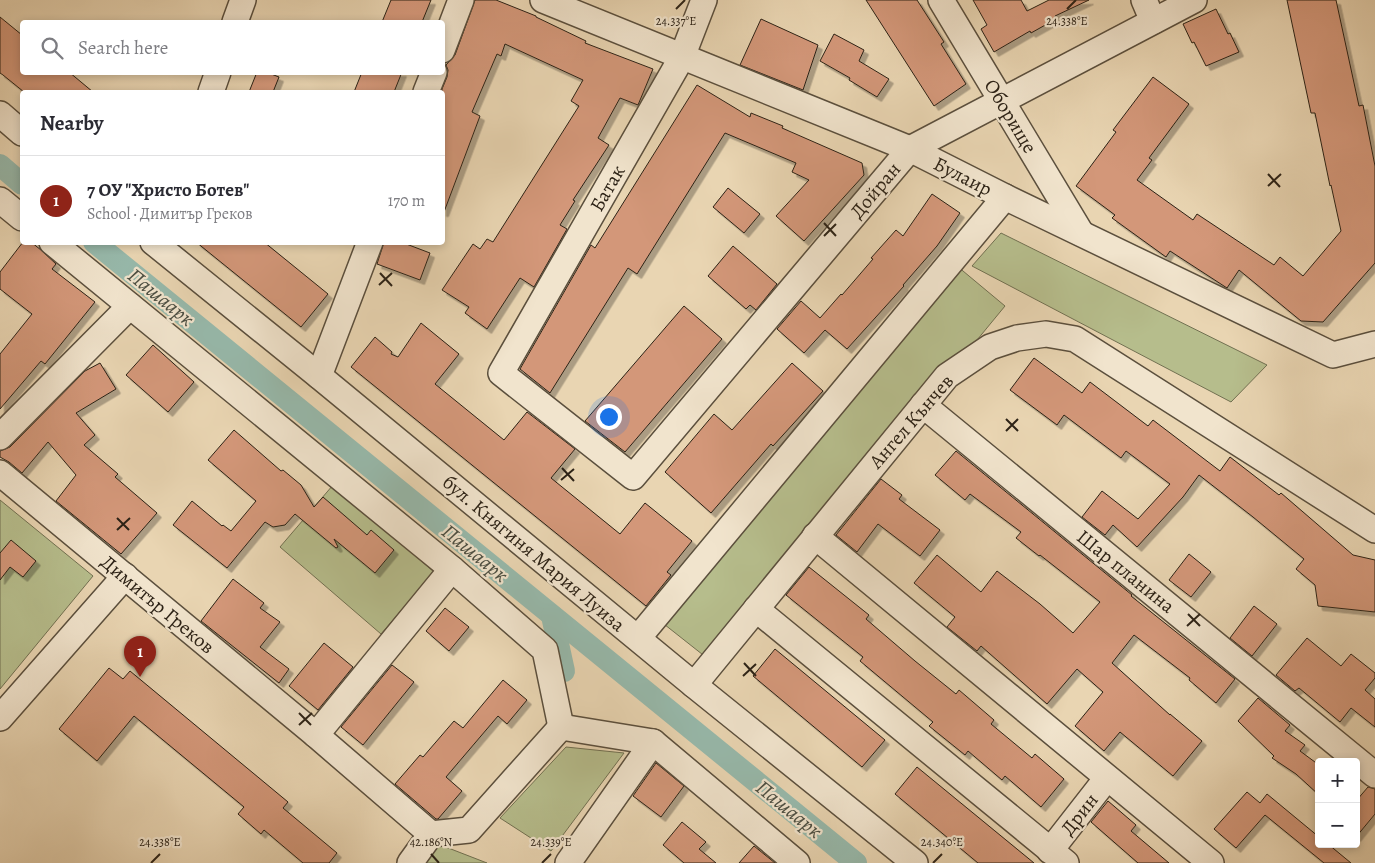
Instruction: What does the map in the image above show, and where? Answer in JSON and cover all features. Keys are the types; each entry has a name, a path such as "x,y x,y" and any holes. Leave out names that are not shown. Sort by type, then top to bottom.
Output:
{"street":[{"path":"236,20 243,0"},
{"path":"445,42 462,0"},
{"name":"Булаир","path":"543,0 910,149 1005,197 1333,355 1375,344"},
{"name":"Батак","path":"633,477 501,373 682,57 704,0"},
{"name":"Оборище","path":"941,0 1081,233"},
{"name":"Дойран","path":"633,477 910,149 1002,100 1148,11 1194,0"},
{"path":"212,90 217,75"},
{"path":"427,90 433,75"},
{"path":"0,114 20,131"},
{"path":"638,638 1005,197"},
{"path":"0,200 20,216"},
{"path":"56,245 452,569 545,650 561,726"},
{"name":"бул. Княгиня Мария Луиза","path":"157,245 694,685 915,863"},
{"path":"319,376 369,245"},
{"path":"0,437 130,306"},
{"name":"Ангел Кънчев","path":"694,685 947,376 990,347 1017,338 1046,334 1075,339 1375,530"},
{"name":"Шар планина","path":"923,404 1375,775"},
{"name":"Димитър Греков","path":"0,473 316,735 431,834"},
{"path":"815,536 1211,863"},
{"path":"316,735 452,569"},
{"path":"0,718 125,576"},
{"path":"756,609 1058,857"},
{"path":"561,726 653,742 797,863"},
{"path":"410,863 431,834 469,830 561,726"},
{"path":"568,863 653,742"},
{"name":"Дрин","path":"1058,857 1107,778"}],"green space":[{"path":"1001,233 1267,365 1231,402 972,266"},
{"path":"951,261 1005,306 712,662 655,617"},
{"path":"333,485 434,572 381,634 280,547"},
{"path":"0,500 93,576 0,689"},
{"path":"566,747 624,753 551,851 500,818"},
{"path":"438,844 487,863 424,863"}],"building":[{"path":"391,0 431,0 423,20 383,20"},
{"path":"475,0 496,0 536,16 586,41 585,43 653,69 638,105 620,98 598,138 609,145 573,200 575,201 560,225 567,229 534,287 520,278 487,329 465,313 469,307 442,290 473,244 480,249 487,239 493,242 579,106 571,101 583,80 505,44 501,56 497,54 472,112 480,116 445,209 445,90 442,89 447,77 448,70 446,65 455,55"},
{"path":"866,0 917,0 944,42 941,44 966,84 934,106"},
{"path":"973,0 1021,0 1027,11 1049,0 1089,0 1055,16 1056,19 1031,33 1030,31 994,52 981,29 987,25"},
{"path":"1287,0 1336,0 1359,106 1363,105 1375,166 1375,263 1323,322 1301,321 1239,270 1227,288 1170,251 1166,257 1112,218 1115,215 1076,186 1116,132 1113,130 1153,77 1189,104 1149,158 1152,160 1137,180 1193,220 1197,214 1274,265 1280,257 1303,276 1341,231 1315,113 1311,113"},
{"path":"1216,9 1239,52 1206,66 1183,24"},
{"path":"0,17 20,33 20,75 73,75 91,90 21,90 0,73"},
{"path":"761,19 818,45 803,90 740,65"},
{"path":"834,34 864,50 859,61 889,79 877,97 849,80 850,78 820,61"},
{"path":"256,75 274,75 279,77 274,90 250,90"},
{"path":"361,75 401,75 395,90 355,90"},
{"path":"697,85 750,117 751,113 783,126 782,128 862,163 864,175 804,241 776,216 809,180 792,172 796,163 725,133 637,274 628,268 550,393 520,369 591,245 595,248"},
{"path":"728,188 760,214 744,233 713,207"},
{"path":"932,194 960,213 937,246 904,286 847,349 825,330 804,353 777,329 801,301 820,318 842,295 896,230 903,236"},
{"path":"21,245 35,245 56,264 52,269 95,302 45,364 41,361 0,409 0,354 32,314 0,289 0,272"},
{"path":"200,245 268,245 328,294 301,327"},
{"path":"383,245 409,245 430,253 420,280 377,264"},
{"path":"733,246 777,284 756,310 750,305 746,309 708,276"},
{"path":"684,306 722,339 625,452 585,421"},
{"path":"421,323 459,354 435,384 504,440 527,412 575,449 551,478 620,534 645,503 692,541 667,572 671,575 646,606 351,367 375,337 392,352 391,354 398,357"},
{"path":"153,345 194,382 168,412 126,375"},
{"path":"1034,358 1082,393 1090,382 1148,426 1153,420 1220,471 1230,457 1279,495 1281,493 1353,555 1375,560 1375,612 1318,606 1315,585 1296,569 1304,559 1199,475 1183,497 1137,547 1113,525 1105,535 1082,517 1102,491 1138,519 1170,484 1126,451 1121,458 1064,415 1057,425 1010,390"},
{"path":"100,363 116,389 76,413 95,435 84,445 118,474 115,477 157,513 121,554 56,501 76,475 48,442 22,473 0,457 0,451 10,447 85,371"},
{"path":"792,363 823,391 773,446 771,444 711,513 665,472 714,414 732,430"},
{"path":"234,430 281,471 283,470 301,485 314,507 323,497 367,535 371,530 394,550 375,573 334,539 338,547 336,548 295,514 285,525 273,527 265,522 227,568 173,525 192,501 222,526 231,531 256,501 208,460"},
{"path":"956,451 1131,596 1235,679 1216,703 1189,680 1190,678 1134,635 1112,663 1202,741 1173,776 1120,732 1104,751 1075,726 1103,692 1077,669 1047,704 981,646 977,651 947,627 955,617 914,583 937,555 981,592 997,571 1040,604 1073,633 1100,602 1016,538 1021,532 970,494 965,500 935,475"},
{"path":"881,479 902,495 899,499 940,530 920,556 878,524 857,552 836,535"},
{"path":"11,540 36,561 23,577 10,567 0,580 0,553"},
{"path":"1189,554 1211,572 1191,597 1169,580"},
{"path":"809,567 869,615 866,619 915,661 956,694 959,690 994,720 991,724 1032,758 1035,754 1064,779 1041,807 1005,776 1002,780 968,751 965,755 929,726 933,722 860,661 863,657 786,595"},
{"path":"233,579 264,603 260,608 280,622 260,647 289,669 279,683 201,621"},
{"path":"1254,606 1277,624 1252,656 1230,638"},
{"path":"445,608 469,627 449,651 426,631"},
{"path":"1307,638 1341,666 1351,654 1375,673 1375,678 1365,690 1375,699 1375,727 1351,708 1340,722 1299,688 1295,691 1276,675"},
{"path":"324,643 353,667 318,710 289,686"},
{"path":"775,649 885,740 862,767 753,676"},
{"path":"392,665 414,682 363,745 341,727"},
{"path":"109,668 123,679 130,671 288,802 283,808 337,853 329,863 303,863 264,830 261,834 238,814 244,807 134,716 97,761 59,729"},
{"path":"503,680 527,700 507,724 498,716 446,777 462,791 436,819 395,784 420,755 423,757 454,721 463,728"},
{"path":"1258,698 1290,725 1285,731 1305,745 1300,751 1315,762 1315,791 1296,774 1272,758 1274,756 1238,721"},
{"path":"656,763 684,786 661,817 633,796"},
{"path":"917,767 1034,863 978,863 895,794"},
{"path":"1368,787 1375,789 1375,814 1360,832 1360,803 1360,796"},
{"path":"1247,792 1260,803 1267,794 1315,834 1315,848 1333,848 1351,863 1324,863 1265,815 1236,848 1214,829"},
{"path":"1108,801 1136,825 1131,831 1169,863 1138,863 1091,822"},
{"path":"682,822 706,842 699,849 716,863 684,863 663,845"},
{"path":"754,846 775,863 739,863"}],"waterway":[{"name":"Пашаарк","path":"0,165 20,182"},
{"name":"Пашаарк","path":"98,245 856,863"},
{"path":"552,616 564,671"}],"place":[{"name":"7 ОУ \"Христо Ботев\"","path":"140,677"}]}
